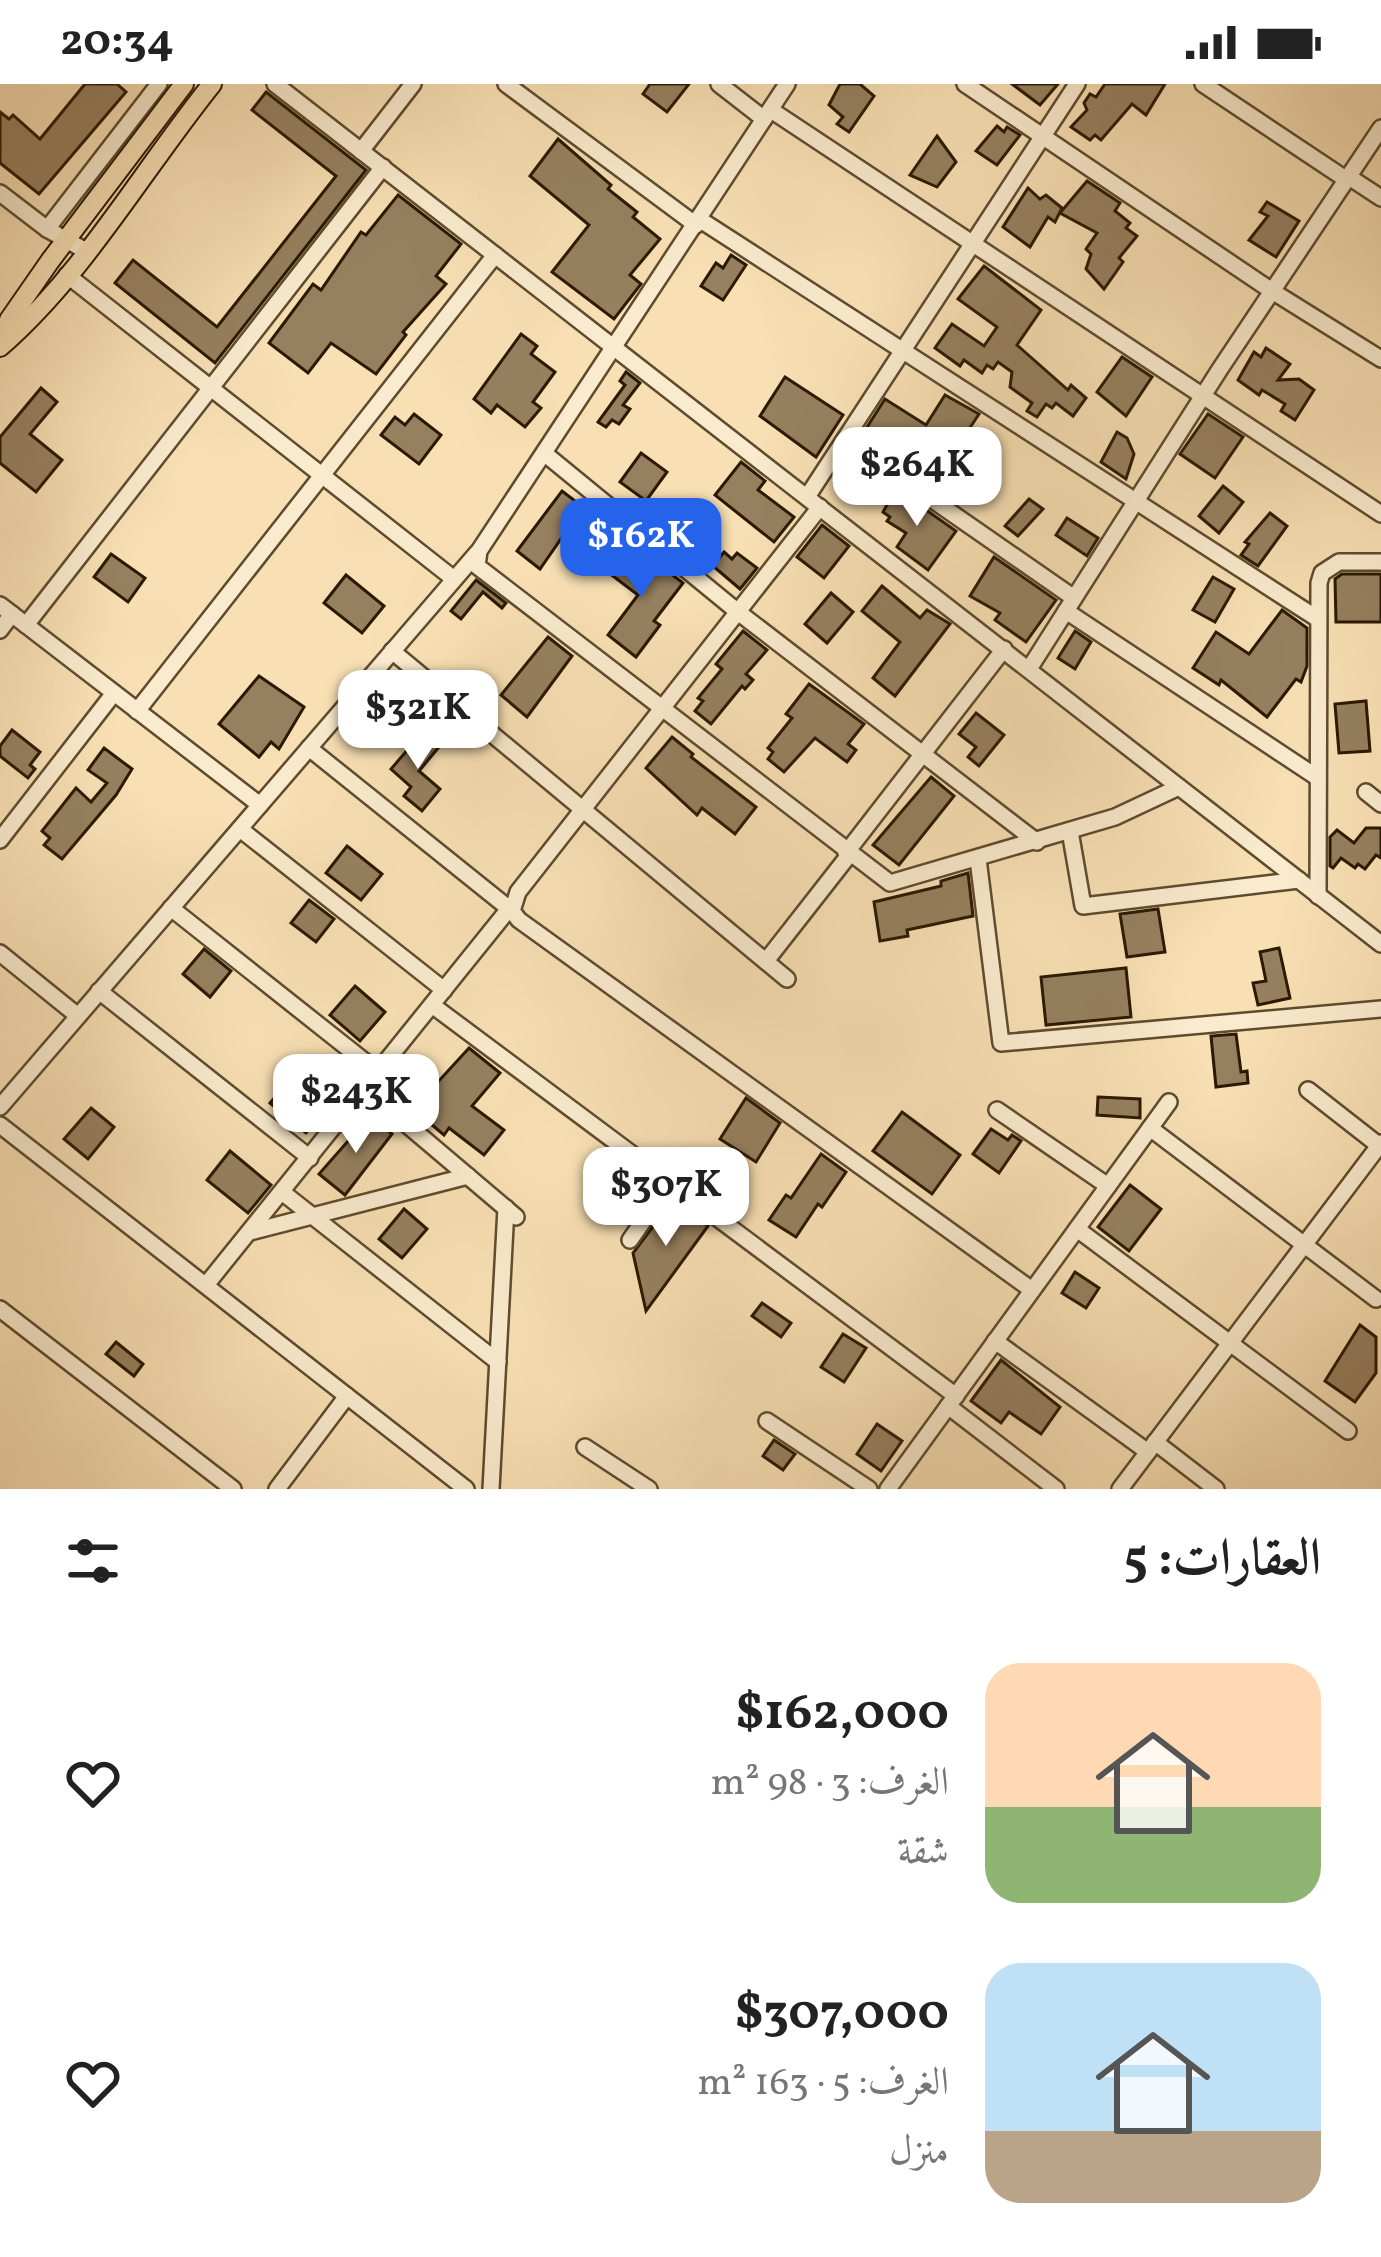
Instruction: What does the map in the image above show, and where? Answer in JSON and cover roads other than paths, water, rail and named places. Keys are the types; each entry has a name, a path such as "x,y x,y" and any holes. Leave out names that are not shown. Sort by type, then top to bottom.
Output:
{"main road":[{"path":"1,346 9,320 184,84"},
{"path":"1,346 22,329 68,275 212,84"}],"street":[{"path":"47,229 159,84"},
{"path":"275,84 1378,940"},
{"path":"361,151 413,84"},
{"path":"506,84 697,222 1318,620"},
{"path":"719,84 973,242 1381,514"},
{"path":"0,1107 478,551 788,84"},
{"path":"965,84 1381,359"},
{"path":"206,1286 511,908 518,892 738,612 814,502 845,439 1077,84"},
{"path":"1202,84 1381,198"},
{"path":"1029,669 1381,128"},
{"path":"26,625 383,167"},
{"path":"0,193 86,251"},
{"path":"137,711 495,255"},
{"path":"68,275 454,579"},
{"path":"845,439 1318,778"},
{"path":"544,453 738,612 1036,842"},
{"path":"478,551 481,572 890,883 1115,818 1179,787"},
{"path":"1318,896 1322,573 1340,562 1381,562"},
{"path":"0,630 6,609 260,806"},
{"path":"766,961 1004,649"},
{"path":"392,651 787,979"},
{"path":"0,840 114,693"},
{"path":"309,748 511,908 519,920 1033,1290"},
{"path":"1366,792 1381,804"},
{"path":"240,829 444,990"},
{"path":"1070,831 1083,906 1299,880"},
{"path":"978,859 1001,1042 1381,1009"},
{"path":"171,908 378,1072"},
{"path":"0,953 78,1016"},
{"path":"99,992 310,1158"},
{"path":"432,1006 952,1401 1056,1489"},
{"path":"365,1089 511,1212 491,1489"},
{"path":"1120,1489 1380,1145 1308,1090"},
{"path":"888,1489 1169,1102"},
{"path":"997,1110 1108,1186"},
{"path":"0,1125 466,1489"},
{"path":"1150,1128 1376,1298"},
{"path":"250,1232 469,1176"},
{"path":"630,1240 670,1183"},
{"path":"282,1192 498,1362"},
{"path":"1077,1228 1348,1431"},
{"path":"0,1309 233,1489"},
{"path":"995,1341 1216,1489"},
{"path":"277,1489 347,1396"},
{"path":"767,1421 869,1489"},
{"path":"585,1447 649,1489"}]}
